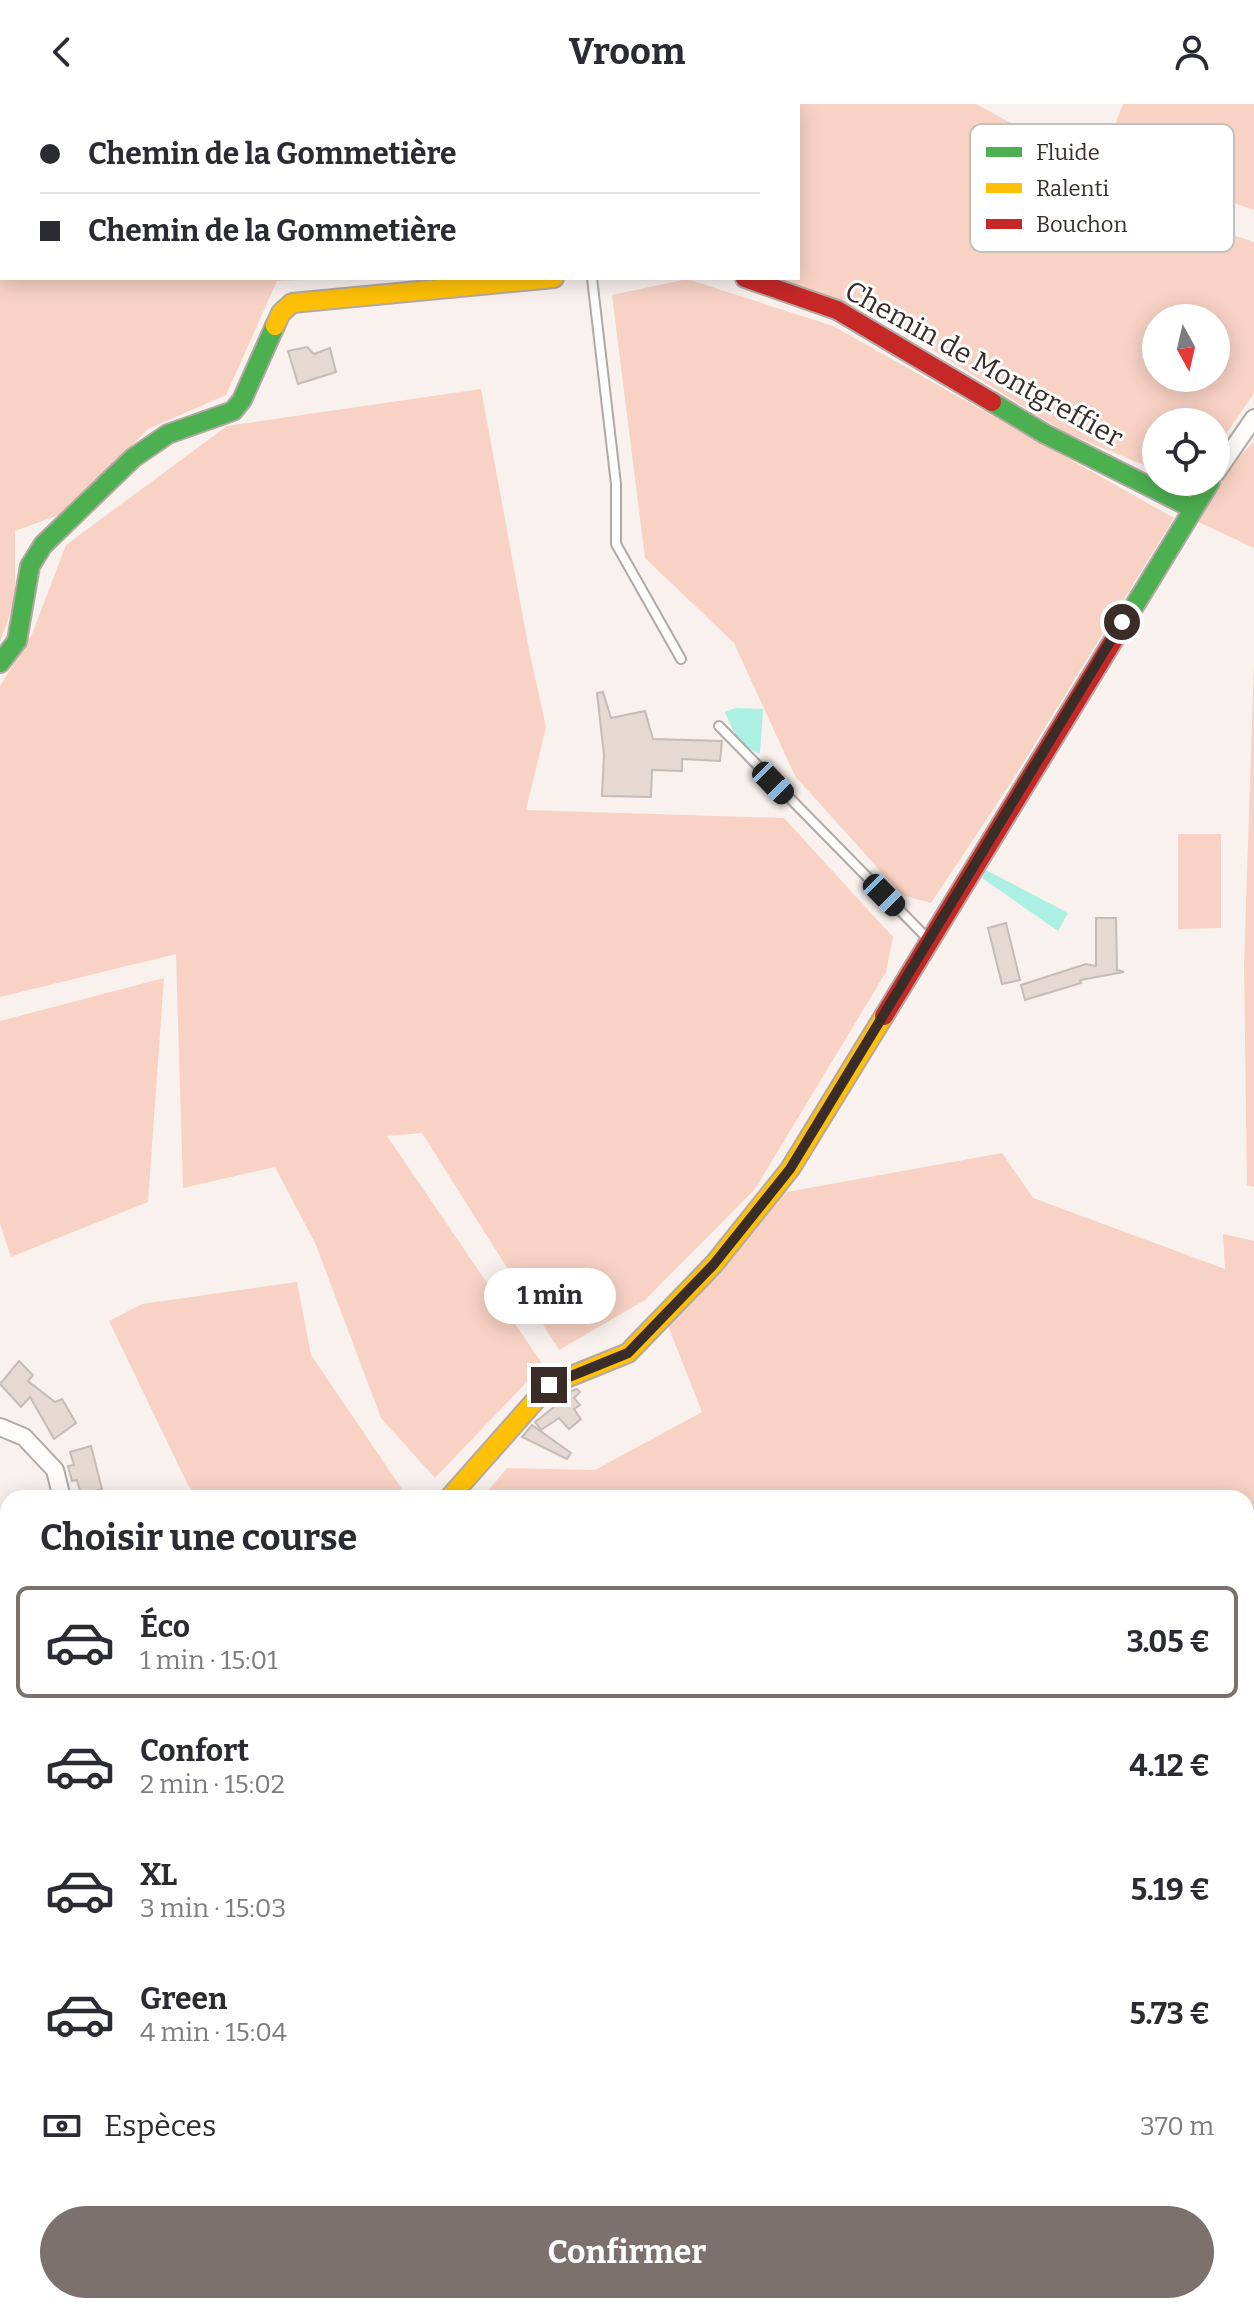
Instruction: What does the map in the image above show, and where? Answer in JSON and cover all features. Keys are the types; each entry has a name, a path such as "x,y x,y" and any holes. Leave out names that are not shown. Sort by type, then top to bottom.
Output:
{"street":[{"path":"0,663 17,641 30,566 43,545 133,458 168,434 233,411 242,400 281,313 292,303 522,280"},
{"name":"Chemin de Montgreffier","path":"751,280 837,310 1045,434 1192,508"},
{"path":"1230,453 1254,418"},
{"path":"456,1490 549,1385 628,1353 714,1264 790,1169 1200,496"},
{"path":"0,1427 24,1437 55,1470 60,1490"}],"lane":[{"path":"592,280 616,484 616,544 681,659"},
{"path":"719,726 929,940"}],"shaded area":[{"path":"800,104 976,104 1013,124 970,124 970,252 1234,252 1234,235 1254,242 1254,393 1230,428 1230,408 1142,408 1142,464 1064,432 879,316 779,280 800,280"},
{"path":"1123,104 1254,104 1254,210 1234,203 1234,124 1115,124"},
{"path":"0,280 302,280 277,281 226,395 148,429 67,512 15,531 15,600 0,642"},
{"path":"690,280 833,326 1174,518 1012,781 931,903 902,895 795,776 734,643 645,558 612,295"},
{"path":"481,389 546,727 526,810 784,818 893,937 886,972 755,1189 645,1300 559,1350 422,1133 387,1136 543,1365 435,1478 381,1418 316,1245 275,1167 183,1188 176,954 0,997 0,686 32,634 66,545 227,426"},
{"path":"1254,441 1254,548 1186,516 1204,496 1230,496 1230,467"},
{"path":"1254,662 1254,1187 1247,1185 1244,966"},
{"path":"1178,834 1221,834 1221,928 1178,929"},
{"path":"164,978 148,1202 11,1257 0,1224 0,1021"},
{"path":"1002,1153 1033,1198 1225,1269 1223,1234 1254,1241 1254,1490 489,1490 507,1468 595,1470 702,1412 668,1326 781,1193"},
{"path":"297,1282 311,1355 403,1490 192,1490 109,1321 142,1304"}],"water":[{"path":"736,708 763,709 760,754 742,742 731,725 725,712"},
{"path":"986,870 1068,913 1058,931 982,878"}],"building":[{"path":"307,347 314,354 330,348 336,372 298,384 288,351"},
{"path":"603,692 611,718 645,711 653,739 722,741 720,761 682,759 682,771 652,770 651,797 602,796 604,755 597,693"},
{"path":"1096,918 1116,918 1117,970 1124,972 1080,980 1081,983 1025,1000 1021,985 1086,964 1096,966"},
{"path":"1006,923 1020,980 1002,984 988,928"},
{"path":"19,1361 33,1375 28,1381 55,1402 62,1399 76,1423 54,1439 30,1397 21,1407 0,1384"},
{"path":"577,1389 580,1392 574,1398 580,1405 574,1409 581,1419 569,1429 559,1418 541,1430 535,1422 563,1400 559,1396"},
{"path":"532,1425 571,1453 567,1459 522,1437"},
{"path":"91,1446 102,1489 80,1490 77,1480 72,1481 68,1466 74,1465 70,1452"}],"traffic: fast":[{"path":"0,663 17,641 30,566 43,545 133,458 168,434 233,411 242,400 275,326"},
{"path":"992,402 1045,434 1192,508"},
{"path":"1124,623 1201,496"}],"traffic: slow":[{"path":"275,326 281,313 292,303 533,280"},
{"path":"456,1490 549,1385 628,1353 714,1264 790,1169 884,1016"}],"traffic: jam":[{"path":"751,280 837,310 992,402"},
{"path":"884,1016 1124,623"}],"route":[{"path":"549,1385 628,1353 714,1264 790,1169 1122,622"}]}
